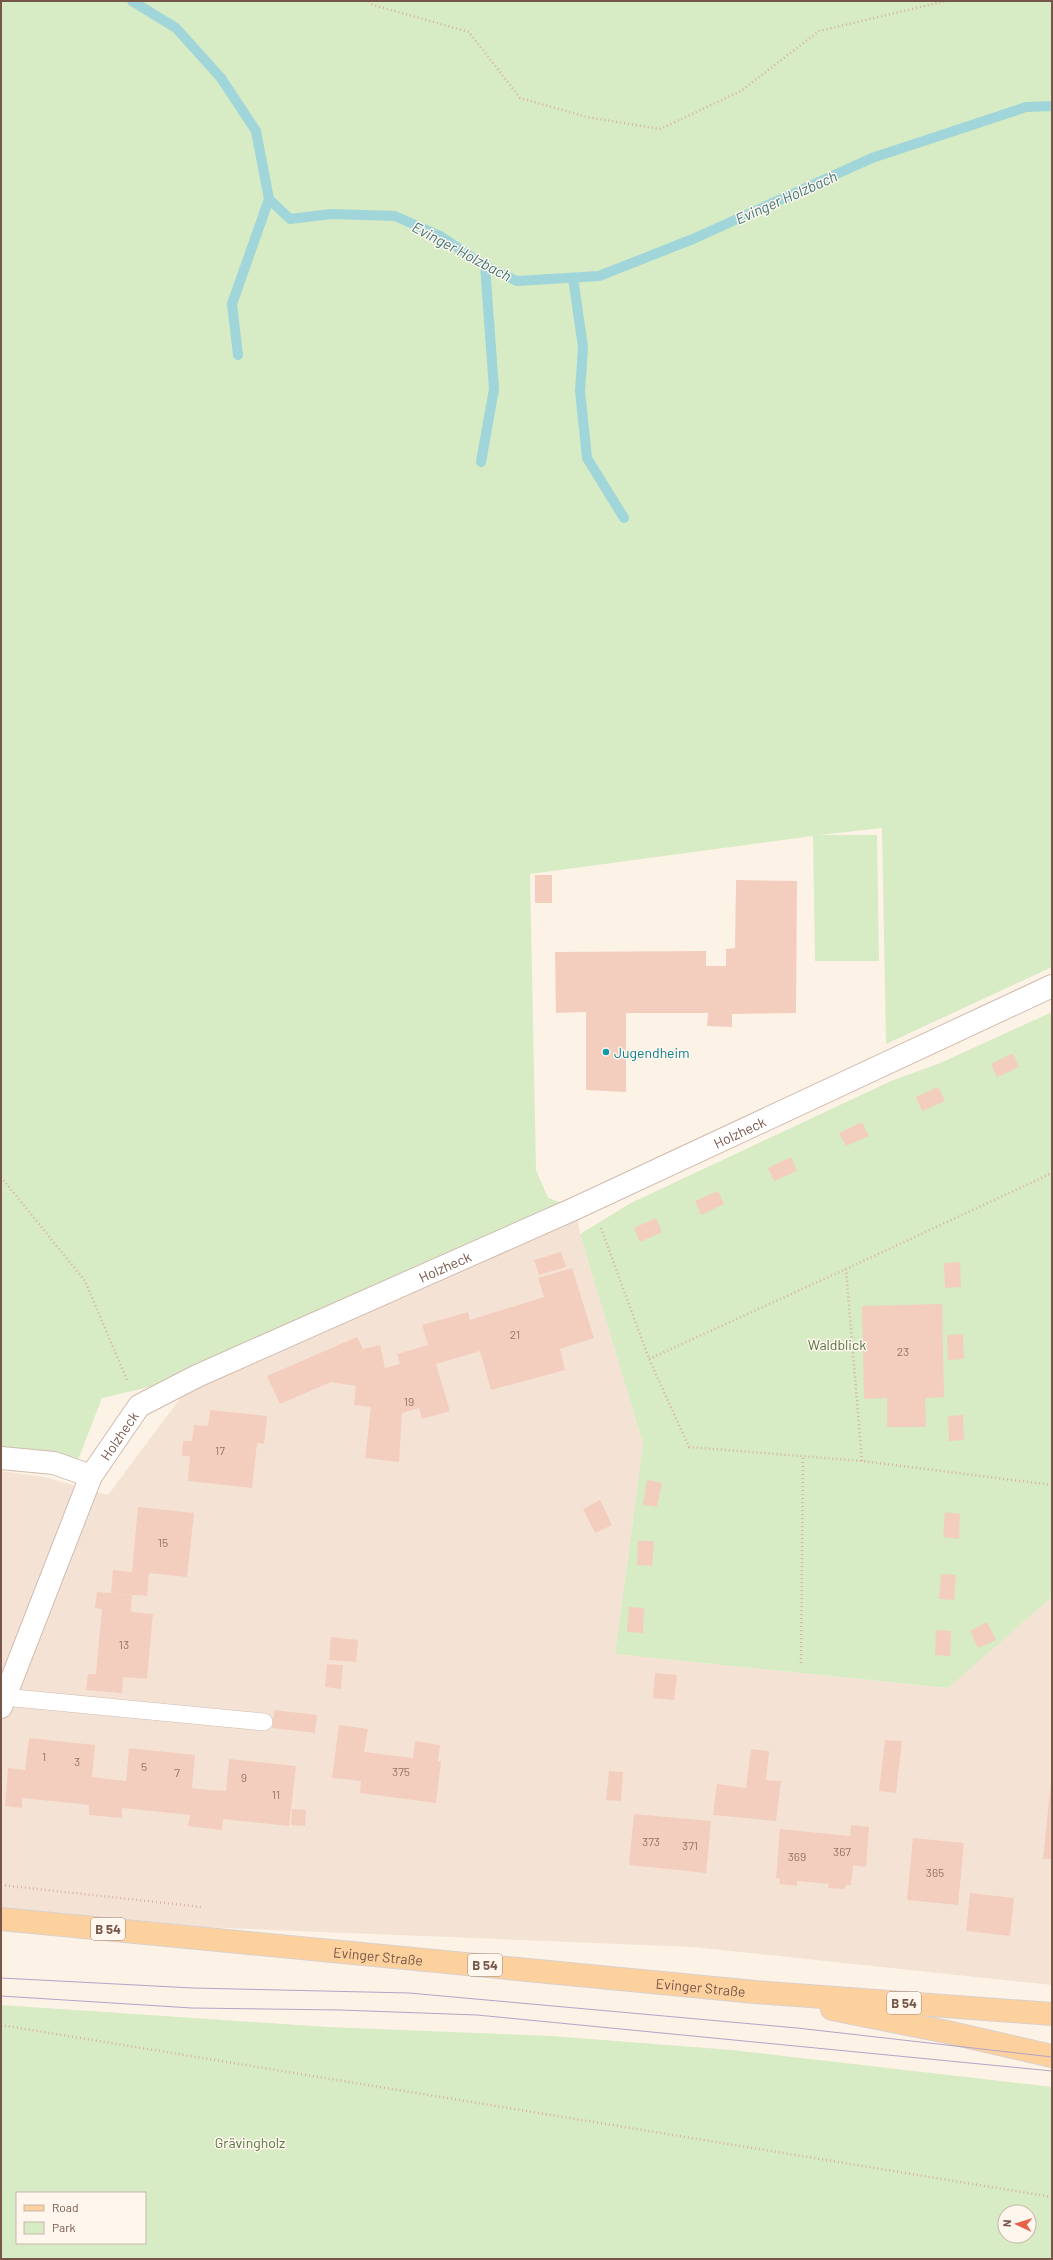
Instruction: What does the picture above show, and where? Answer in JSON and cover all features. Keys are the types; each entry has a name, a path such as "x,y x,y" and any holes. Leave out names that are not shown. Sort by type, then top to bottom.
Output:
{"main road":[{"name":"Evinger Straße","path":"1,1919 756,1992 1052,2014"},
{"name":"Evinger Straße","path":"756,1992 774,1998 947,2032 1052,2056"}],"street":[{"name":"Holzheck","path":"2,1702 91,1476 139,1406 197,1376 591,1200 1052,986"},
{"path":"1,1458 54,1463 91,1476"}],"lane":[{"path":"2,1702 264,1722"}],"path":[{"path":"369,1 373,5 469,32 520,98 587,117 660,129 741,92 819,31 946,1"},
{"path":"649,1359 1052,1173"},
{"path":"1,1177 85,1281 139,1406"},
{"path":"591,1200 649,1359 689,1447 862,1461 1052,1485"},
{"path":"846,1269 862,1461"},
{"path":"801,1663 803,1457"},
{"path":"1,1885 32,1888"},
{"path":"1,2025 1052,2197"}],"shaded area":[{"path":"576,1208 580,1234 643,1444 615,1654 947,1688 1052,1597 1052,1985 693,1947 1,1919 1,1471 44,1477 108,1495 197,1376"}],"green space":[{"path":"1,1 1052,1 1052,967 886,1044 882,828 819,835 877,835 879,961 815,961 813,836 530,874 536,1170 548,1198 576,1208 197,1376 102,1398 78,1460 1,1451"},
{"name":"Waldblick","path":"1052,1012 1052,1597 948,1688 615,1654 643,1444 580,1234 631,1203 891,1081 938,1064"},
{"name":"Grävingholz","path":"1,2005 327,2027 551,2036 732,2050 1052,2087 1052,2259 1,2259"}],"building":[{"path":"535,875 552,875 552,903 535,903"},
{"path":"736,880 797,881 796,1013 732,1014 732,1027 707,1026 708,1013 626,1013 626,1092 586,1090 586,1012 556,1013 555,952 706,951 706,966 726,966 726,949 735,948"},
{"path":"1013,1053 1019,1067 997,1077 991,1064"},
{"path":"938,1087 945,1101 922,1111 916,1097"},
{"path":"862,1122 869,1136 846,1146 839,1133"},
{"path":"791,1157 797,1171 774,1181 768,1168"},
{"path":"718,1191 724,1204 701,1215 695,1201"},
{"path":"656,1218 662,1232 640,1242 634,1228"},
{"path":"561,1252 566,1267 539,1275 534,1260"},
{"path":"960,1262 961,1287 945,1288 944,1263"},
{"path":"572,1268 594,1338 560,1349 565,1370 491,1390 480,1351 436,1364 450,1411 422,1419 419,1408 402,1413 399,1462 365,1458 371,1407 354,1405 356,1386 331,1382 280,1404 267,1376 357,1337 363,1349 380,1345 385,1368 400,1364 397,1354 428,1345 422,1325 468,1312 470,1320 544,1297 538,1278"},
{"path":"942,1304 944,1397 925,1398 926,1427 887,1427 887,1398 864,1399 862,1306"},
{"path":"963,1334 964,1359 948,1360 947,1335"},
{"path":"210,1410 267,1416 264,1444 257,1443 252,1488 188,1481 190,1456 182,1456 183,1441 192,1441 194,1425 208,1426"},
{"path":"963,1415 964,1440 949,1441 948,1416"},
{"path":"647,1480 662,1483 657,1507 643,1505"},
{"path":"600,1500 612,1525 595,1533 583,1509"},
{"path":"138,1507 194,1513 187,1577 149,1573 147,1596 111,1593 113,1570 132,1572"},
{"path":"945,1512 960,1514 959,1539 943,1537"},
{"path":"638,1541 654,1541 652,1566 637,1565"},
{"path":"941,1574 956,1575 954,1600 939,1599"},
{"path":"97,1592 132,1595 131,1612 153,1614 147,1679 123,1677 122,1693 86,1690 88,1674 96,1674 102,1609 95,1608"},
{"path":"629,1607 644,1608 643,1633 627,1632"},
{"path":"987,1622 996,1640 978,1648 970,1631"},
{"path":"936,1630 951,1631 950,1656 935,1655"},
{"path":"331,1637 358,1640 356,1662 329,1660"},
{"path":"327,1664 343,1665 341,1689 325,1687"},
{"path":"655,1673 677,1675 674,1700 653,1698"},
{"path":"274,1710 317,1715 315,1733 272,1728"},
{"path":"339,1725 368,1729 364,1752 413,1758 415,1741 440,1745 438,1761 441,1761 436,1803 360,1793 361,1781 332,1778"},
{"path":"29,1738 95,1745 92,1777 126,1781 129,1748 195,1755 192,1788 209,1790 226,1791 229,1759 296,1766 289,1826 223,1819 222,1830 188,1826 190,1815 122,1808 122,1818 89,1815 89,1805 22,1798 22,1808 5,1806 8,1768 25,1770"},
{"path":"885,1740 902,1741 896,1793 879,1791"},
{"path":"751,1749 769,1751 766,1780 781,1781 776,1821 713,1815 717,1784 746,1788"},
{"path":"609,1771 623,1772 621,1801 606,1800"},
{"path":"1051,1781 1052,1859 1043,1859"},
{"path":"292,1809 306,1810 305,1826 291,1825"},
{"path":"634,1814 711,1821 706,1873 629,1865"},
{"path":"851,1825 869,1827 866,1867 853,1865 851,1885 846,1885 845,1889 828,1888 829,1884 797,1881 797,1886 779,1884 780,1879 776,1878 780,1829 850,1836"},
{"path":"913,1838 964,1843 958,1905 907,1900"},
{"path":"970,1893 1014,1898 1010,1936 966,1931"}],"waterway":[{"name":"Evinger Holzbach","path":"132,1 176,28 221,78 256,131 269,199 290,219 331,214 395,216 440,236 485,266 517,281 599,276 693,239 872,158 1026,107 1052,106"},
{"path":"238,355 232,304 269,199"},
{"path":"481,462 494,389 485,266"},
{"path":"573,278 583,347 580,391 587,458 624,518"}],"tram line":[{"path":"1,1978 193,1988 409,1993 797,2028 1052,2057"},
{"path":"1,1996 192,2008 340,2010 477,2015 1052,2071"}],"place":[{"name":"Jugendheim","path":"606,1052"}]}
